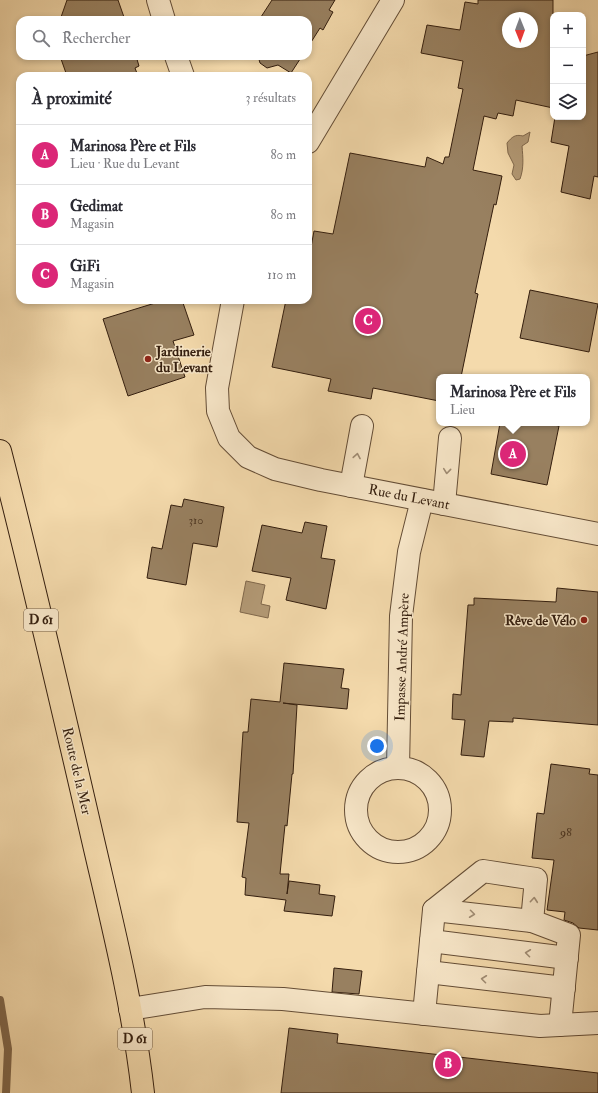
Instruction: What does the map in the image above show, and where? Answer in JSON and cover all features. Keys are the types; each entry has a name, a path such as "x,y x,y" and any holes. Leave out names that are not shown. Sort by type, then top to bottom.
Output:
{"main road":[{"name":"Route de la Mer","path":"0,451 117,945 130,1009 143,1093"}],"street":[{"path":"158,0 163,16"},
{"path":"312,135 393,0"},
{"path":"177,60 182,72"},
{"name":"Rue du Levant","path":"232,304 216,388 218,411 229,438 248,457 275,469 321,480 598,534"},
{"path":"351,486 362,426"},
{"path":"444,504 450,438"},
{"name":"Impasse André Ampère","path":"398,768 401,616 410,552 422,500"},
{"path":"424,1014 434,910 483,871 536,879 532,922"},
{"path":"434,910 532,922 569,935 560,1025"},
{"path":"431,941 567,958"},
{"path":"428,972 564,988"},
{"path":"130,1009 205,997 283,999 540,1026 598,1023"},
{"path":"132,1093 140,1069"}],"shaded area":[{"path":"530,132 528,142 522,146 522,171 520,179 516,180 512,174 514,165 508,153 507,143 514,136 523,136"},
{"path":"246,581 265,585 261,604 270,606 268,618 240,612"}],"building":[{"path":"67,0 118,0 124,16 61,16"},
{"path":"272,0 335,0 329,10 333,12 323,30 320,28 312,41 312,16 262,16"},
{"path":"478,0 553,0 553,12 550,12 550,107 516,100 513,116 498,113 496,119 484,116 473,170 502,176 496,205 494,204 475,293 478,294 462,374 436,374 436,400 373,388 371,399 328,391 331,379 272,367 285,304 312,304 312,242 314,231 333,234 350,153 425,167 427,157 443,164 445,157 449,157 463,89 458,88 463,61 421,53 427,25 460,30 465,2 478,4"},
{"path":"598,52 598,177 594,176 590,199 561,192 569,146 551,142 555,120 586,120 586,55"},
{"path":"61,60 137,60 139,66 135,68 136,72 66,72"},
{"path":"259,60 299,60 292,72 278,65 267,68 260,63"},
{"path":"530,290 598,304 589,352 520,338"},
{"name":"Jardinerie du Levant","path":"152,304 183,304 194,335 173,341 185,377 128,396 103,319"},
{"path":"499,426 559,426 547,485 491,474"},
{"path":"184,499 224,507 217,547 193,543 186,585 147,578 152,547 162,549 171,505 182,507"},
{"path":"305,522 327,526 321,558 335,560 326,609 286,600 291,578 252,571 262,525 302,533"},
{"path":"557,588 598,592 598,725 513,718 513,722 489,721 484,757 461,755 465,720 452,719 453,694 461,695 468,605 474,605 474,598 556,602"},
{"path":"284,663 344,669 341,688 349,689 347,709 283,703 297,705 293,774 287,826 285,825 280,874 289,874 287,894 289,881 320,885 319,894 335,896 332,916 284,911 286,900 245,895 246,878 242,877 249,823 237,822 243,732 248,732 251,699 280,702"},
{"path":"551,764 590,769 589,774 598,775 598,930 579,928 573,923 564,920 565,912 547,910 554,860 532,858 537,813 544,814"},
{"path":"334,968 362,971 359,994 332,992"},
{"path":"289,1028 338,1034 337,1043 598,1073 598,1093 281,1093"}],"waterway":[{"path":"0,1000 8,1049 6,1093"}],"place":[{"name":"GiFi","path":"368,321"},
{"name":"Jardinerie du Levant","path":"148,359"},
{"name":"Marinosa Père et Fils","path":"513,454"},
{"name":"Rêve de Vélo","path":"584,620"},
{"name":"Gedimat","path":"448,1064"}]}
